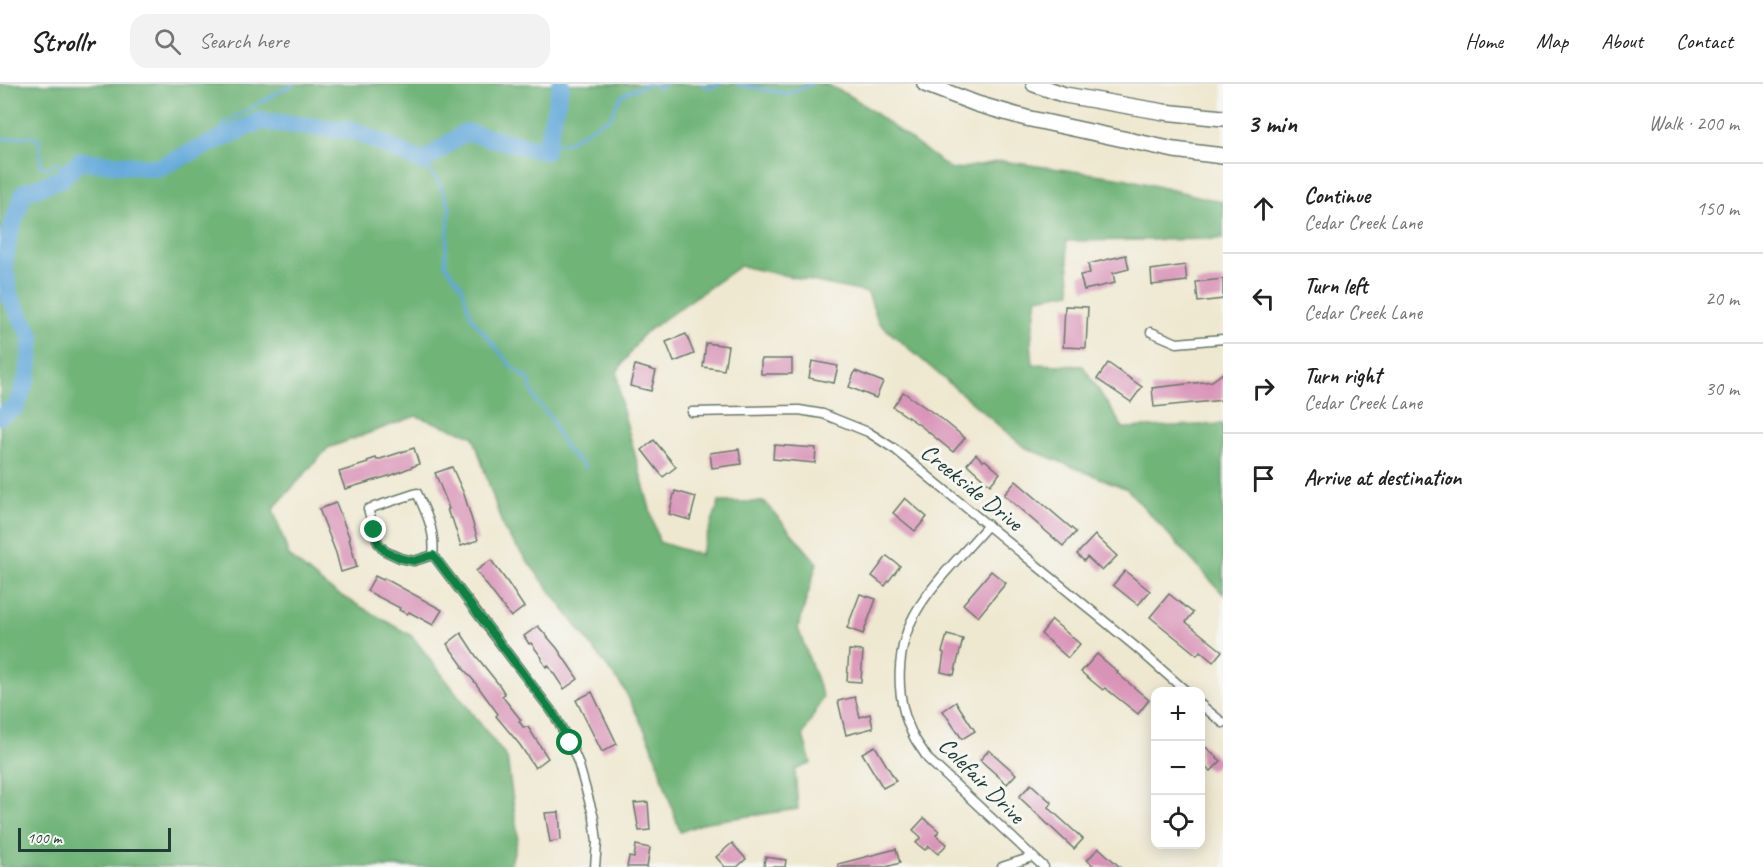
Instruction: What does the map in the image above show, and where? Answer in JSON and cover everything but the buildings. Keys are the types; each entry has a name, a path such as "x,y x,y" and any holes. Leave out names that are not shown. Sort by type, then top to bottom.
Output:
{"highway":[{"path":"925,84 977,104 1026,118 1174,150 1223,156"},
{"path":"1034,84 1065,95 1164,112 1223,118"}],"street":[{"path":"1151,332 1177,343 1223,339"},
{"name":"Creekside Drive","path":"692,412 800,410 823,414 868,432 896,450 1181,687"},
{"path":"433,555 414,561 385,551 378,543 368,509 417,493 431,528 434,544 433,555 553,713 570,743 578,762 594,819 597,842 595,867"},
{"name":"Colefair Drive","path":"988,525 932,588 918,609 908,630 902,651 901,694 905,715 915,739 928,759 1044,867"},
{"path":"1205,708 1223,723"},
{"path":"1002,867 1032,857"}],"green space":[{"path":"0,84 826,84 854,98 952,170 1002,161 1123,178 1223,202 1223,239 1066,241 1071,292 1037,298 1031,341 1033,364 1083,366 1123,428 1223,424 1223,594 1127,489 1024,447 878,322 868,293 740,266 643,334 617,372 622,407 659,542 700,555 719,502 765,502 817,563 798,628 823,697 803,735 811,763 795,770 798,809 707,822 680,832 651,743 624,689 504,530 473,436 416,416 328,448 273,509 289,556 328,588 412,636 507,758 518,837 510,867 0,867"}],"waterway":[{"path":"215,142 224,123 293,84"},
{"path":"0,416 16,407 28,375 32,338 9,295 4,264 9,235 24,192 61,179 80,161 157,168 260,121 355,131 423,162 465,132 545,151 561,84"},
{"path":"547,141 564,144 612,116 624,94 649,84"},
{"path":"652,84 659,88 666,84"},
{"path":"702,84 710,88 722,84"},
{"path":"736,84 788,94 811,84"},
{"path":"0,139 31,136 39,140 41,166 48,168 59,162 61,179"},
{"path":"423,162 438,181 450,207 445,264 462,287 471,317 512,367 528,379 536,401 552,419 568,451 586,468"}],"route":[{"path":"374,530 378,543 385,551 400,558 414,561 433,555 553,713 570,743"}]}
